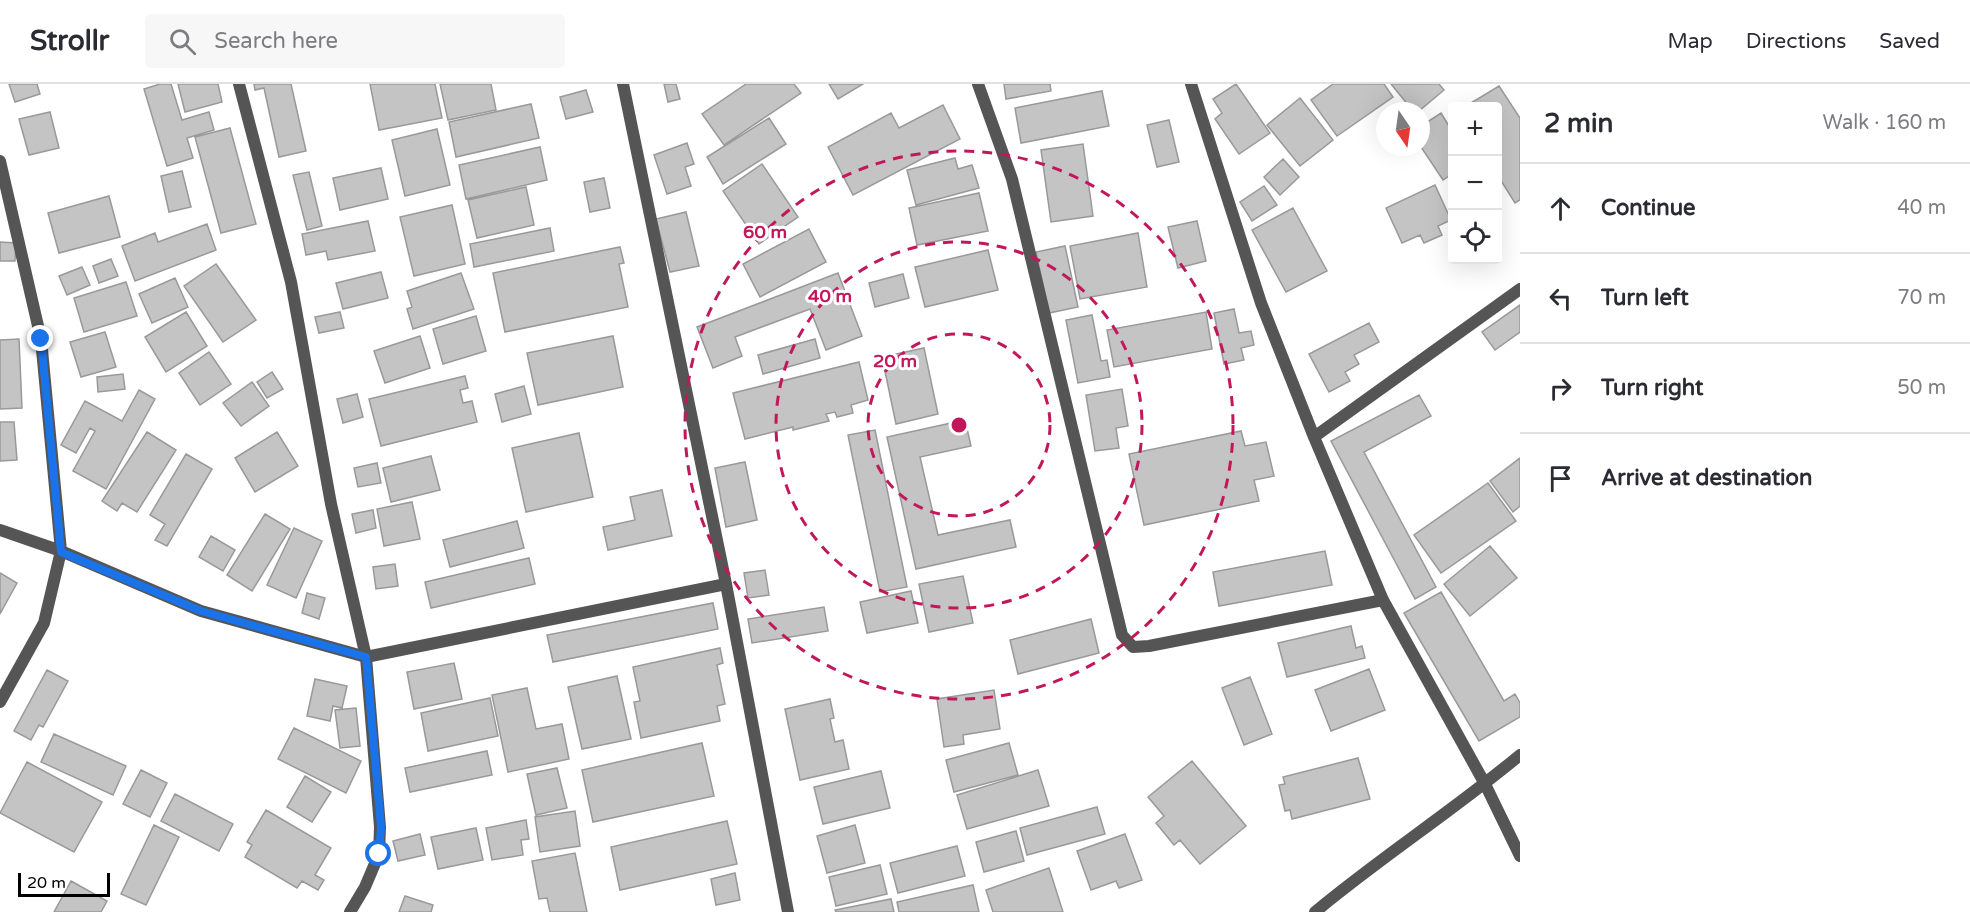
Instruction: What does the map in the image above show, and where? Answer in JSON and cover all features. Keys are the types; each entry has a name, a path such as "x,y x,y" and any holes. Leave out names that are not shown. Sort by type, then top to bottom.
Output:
{"street":[{"path":"239,84 291,282 331,504 366,657 381,827 379,854 365,887 350,912"},
{"path":"623,84 726,584 788,912"},
{"path":"978,84 1012,179 1122,635 1132,647 1149,646 1383,600"},
{"path":"1191,84 1261,303 1383,600 1485,784 1520,856"},
{"path":"0,161 41,339 61,552 44,623 0,702"},
{"path":"1314,436 1520,289"},
{"path":"0,530 61,552 201,611 366,657 726,584"},
{"path":"1315,912 1520,755"}],"building":[{"path":"9,84 37,84 40,94 15,102"},
{"path":"160,84 171,84 182,120 209,112 214,130 187,138 193,158 167,166 144,89"},
{"path":"178,84 218,84 222,102 185,112"},
{"path":"254,84 291,84 306,151 279,157 264,88 255,90"},
{"path":"370,84 435,84 442,118 379,130"},
{"path":"440,84 491,84 496,110 448,120"},
{"path":"664,84 676,84 680,99 668,102"},
{"path":"746,84 794,84 801,93 724,145 702,114"},
{"path":"829,84 863,84 838,99"},
{"path":"1004,84 1050,84 1051,91 1006,99"},
{"path":"1236,84 1270,133 1239,154 1215,119 1222,113 1213,99"},
{"path":"1333,84 1384,84 1393,97 1386,102 1376,102 1376,109 1337,136 1311,100"},
{"path":"1391,84 1439,84 1444,90 1430,102 1406,102"},
{"path":"1499,86 1520,118 1520,200 1515,203 1502,182 1502,102 1473,102"},
{"path":"586,90 593,112 566,119 560,97"},
{"path":"1102,91 1109,126 1021,143 1015,108"},
{"path":"1300,98 1333,140 1300,166 1267,125"},
{"path":"531,104 539,138 456,157 449,122"},
{"path":"943,105 960,139 853,195 828,147 891,113 899,128"},
{"path":"50,112 59,148 29,155 19,119"},
{"path":"1441,113 1448,124 1448,177 1443,180 1427,156 1430,156 1430,120"},
{"path":"769,118 786,144 723,184 707,157"},
{"path":"1169,120 1179,162 1157,167 1147,125"},
{"path":"230,128 256,224 221,233 195,137"},
{"path":"437,129 450,185 405,196 392,140"},
{"path":"687,143 694,164 685,167 691,186 667,194 654,155"},
{"path":"1083,144 1093,216 1051,222 1041,150"},
{"path":"540,147 547,180 466,199 459,165"},
{"path":"955,158 958,169 972,165 979,188 916,205 907,170"},
{"path":"1283,159 1299,177 1280,195 1264,177"},
{"path":"762,164 798,217 759,244 723,191"},
{"path":"381,168 388,199 340,210 333,178"},
{"path":"182,171 191,207 169,212 161,176"},
{"path":"309,172 322,226 307,230 293,175"},
{"path":"604,178 610,208 590,212 584,182"},
{"path":"1435,185 1448,213 1448,221 1438,226 1442,235 1424,243 1420,235 1402,243 1386,208"},
{"path":"1264,186 1277,205 1252,221 1240,202"},
{"path":"526,187 534,225 477,238 468,200"},
{"path":"979,193 988,231 917,245 909,208"},
{"path":"109,196 120,237 59,253 48,213"},
{"path":"452,205 465,264 414,276 400,217"},
{"path":"1293,208 1327,271 1286,292 1252,230"},
{"path":"686,212 699,266 670,272 656,219"},
{"path":"368,221 375,251 328,260 326,251 306,255 302,234"},
{"path":"1197,221 1206,261 1178,268 1168,227"},
{"path":"207,224 216,250 135,281 122,246 155,233 158,242"},
{"path":"550,228 554,251 474,267 470,244"},
{"path":"809,229 826,262 760,297 743,264"},
{"path":"1138,233 1147,287 1080,299 1070,246"},
{"path":"0,242 16,243 15,261 0,261"},
{"path":"1065,246 1078,307 1049,313 1036,252"},
{"path":"620,247 624,263 619,264 628,307 505,332 493,273"},
{"path":"988,250 998,290 925,307 915,267"},
{"path":"111,259 118,276 99,283 93,266"},
{"path":"216,264 256,320 223,342 184,286"},
{"path":"82,267 90,285 67,295 59,276"},
{"path":"381,272 388,298 343,309 336,283"},
{"path":"461,273 474,309 413,329 407,309 412,307 407,291"},
{"path":"838,273 862,336 826,350 810,309 735,337 742,356 713,368 697,327"},
{"path":"903,274 909,298 875,307 869,283"},
{"path":"175,278 188,307 152,323 139,294"},
{"path":"126,282 137,316 84,332 74,298"},
{"path":"1520,305 1520,332 1495,350 1482,332"},
{"path":"1234,309 1239,333 1251,331 1254,345 1241,348 1244,360 1224,364 1214,313"},
{"path":"186,312 207,346 166,372 145,337"},
{"path":"340,312 344,328 319,333 315,317"},
{"path":"1206,312 1212,349 1114,367 1107,330"},
{"path":"1092,315 1101,361 1107,360 1110,377 1078,383 1066,320"},
{"path":"476,316 486,351 443,364 433,329"},
{"path":"1369,323 1379,342 1354,355 1359,364 1345,372 1350,381 1329,392 1309,354"},
{"path":"105,332 116,367 81,377 70,342"},
{"path":"420,336 430,368 385,383 374,351"},
{"path":"613,336 623,387 538,405 527,353"},
{"path":"19,339 22,408 0,409 0,340"},
{"path":"815,339 820,358 763,374 758,355"},
{"path":"924,348 938,414 896,424 882,357"},
{"path":"209,352 231,384 200,405 179,373"},
{"path":"859,362 868,400 851,405 853,413 837,417 835,412 826,414 829,421 745,439 733,393"},
{"path":"272,372 283,389 267,398 257,382"},
{"path":"123,374 125,389 98,392 97,377"},
{"path":"465,376 468,388 460,390 463,403 472,401 477,422 381,446 369,399"},
{"path":"252,382 269,406 241,426 223,403"},
{"path":"524,386 531,414 502,422 495,394"},
{"path":"1122,389 1128,426 1116,428 1119,448 1095,451 1086,395"},
{"path":"139,390 155,399 106,489 73,471 95,431 90,428 76,453 61,445 85,401 122,421"},
{"path":"357,394 363,417 343,423 337,399"},
{"path":"1419,395 1431,416 1364,452 1436,587 1415,599 1331,441"},
{"path":"965,420 971,446 920,457 938,535 1010,520 1016,547 916,569 887,437"},
{"path":"0,422 14,422 17,460 0,461"},
{"path":"875,430 907,587 880,592 848,435"},
{"path":"1241,431 1245,446 1266,442 1274,476 1254,480 1259,501 1144,525 1129,454"},
{"path":"147,432 176,450 137,512 122,503 117,511 102,501"},
{"path":"277,432 298,466 255,492 235,458"},
{"path":"579,433 593,497 526,512 512,448"},
{"path":"186,454 212,469 167,546 155,540 165,524 150,515"},
{"path":"431,456 440,490 391,502 383,468"},
{"path":"1520,458 1520,506 1513,512 1490,481"},
{"path":"745,462 757,520 726,527 715,468"},
{"path":"377,463 381,483 358,487 354,468"},
{"path":"1488,483 1516,521 1441,573 1414,535"},
{"path":"662,490 672,536 608,550 603,527 635,520 630,497"},
{"path":"412,502 420,539 384,546 377,509"},
{"path":"373,510 376,528 356,533 352,514"},
{"path":"265,514 290,529 252,591 227,575"},
{"path":"517,521 524,548 450,567 443,540"},
{"path":"294,528 322,541 296,598 267,585"},
{"path":"211,536 235,550 223,571 199,557"},
{"path":"1490,546 1517,578 1470,616 1444,584"},
{"path":"1325,551 1332,585 1219,606 1213,572"},
{"path":"529,558 535,584 431,608 425,582"},
{"path":"395,564 398,586 376,589 373,567"},
{"path":"765,570 769,595 748,598 744,573"},
{"path":"0,573 17,583 0,614"},
{"path":"963,576 973,623 929,632 919,584"},
{"path":"911,591 918,623 867,633 860,602"},
{"path":"1441,592 1504,701 1515,694 1520,703 1520,717 1479,741 1404,613"},
{"path":"307,593 325,598 319,619 302,613"},
{"path":"713,603 718,629 553,662 547,635"},
{"path":"824,607 828,631 752,643 748,619"},
{"path":"1091,619 1099,653 1018,674 1010,640"},
{"path":"1351,626 1356,648 1362,646 1365,658 1287,677 1278,643"},
{"path":"720,648 723,663 717,665 725,704 717,706 720,721 641,738 634,702 640,701 633,667"},
{"path":"454,663 462,699 414,709 407,672"},
{"path":"1369,669 1385,710 1331,731 1315,690"},
{"path":"47,670 68,681 43,727 39,725 31,740 14,731"},
{"path":"617,676 631,739 582,749 568,687"},
{"path":"1250,677 1272,734 1244,745 1222,688"},
{"path":"315,679 347,686 342,708 333,706 330,721 307,716"},
{"path":"527,688 536,729 562,724 569,759 508,772 492,695"},
{"path":"994,690 1000,729 963,735 964,744 944,747 937,699"},
{"path":"490,698 498,736 428,751 421,713"},
{"path":"830,699 834,718 830,719 835,742 843,740 849,769 800,780 785,709"},
{"path":"356,708 360,746 340,748 335,710"},
{"path":"294,728 361,761 346,793 278,759"},
{"path":"54,734 126,766 113,795 41,762"},
{"path":"702,743 714,796 593,822 582,770"},
{"path":"1009,743 1018,775 954,792 946,760"},
{"path":"487,751 492,775 410,792 405,768"},
{"path":"1358,758 1370,799 1292,819 1290,810 1285,811 1279,785 1285,784 1283,777"},
{"path":"1192,761 1246,826 1200,864 1180,840 1174,845 1156,823 1164,816 1148,797"},
{"path":"27,762 102,802 74,852 0,813"},
{"path":"557,768 567,808 536,815 527,774"},
{"path":"141,770 167,783 150,817 123,804"},
{"path":"1038,770 1049,806 967,829 957,795"},
{"path":"881,771 890,808 823,824 814,787"},
{"path":"305,776 331,792 312,822 287,807"},
{"path":"175,794 233,824 219,851 161,821"},
{"path":"1097,807 1105,834 1027,855 1020,828"},
{"path":"266,810 331,848 315,875 324,880 318,890 302,881 297,888 245,857 252,845 247,842"},
{"path":"575,811 580,846 540,852 535,817"},
{"path":"526,820 529,839 521,840 523,855 492,860 486,828"},
{"path":"727,821 737,864 620,890 611,847"},
{"path":"154,825 179,837 146,905 121,894"},
{"path":"855,825 865,863 827,873 817,836"},
{"path":"476,828 483,860 438,869 431,837"},
{"path":"1016,831 1024,861 984,872 976,842"},
{"path":"420,834 425,855 398,861 393,841"},
{"path":"1125,834 1142,880 1119,888 1116,881 1091,890 1077,851"},
{"path":"957,846 965,876 898,893 890,863"},
{"path":"575,853 587,912 550,912 547,898 539,899 532,861"},
{"path":"880,865 887,894 836,906 829,877"},
{"path":"1049,868 1063,912 993,912 986,890"},
{"path":"735,873 740,900 716,905 711,879"},
{"path":"71,881 107,901 101,912 54,912"},
{"path":"973,885 979,912 899,912 897,902"},
{"path":"405,896 433,905 431,912 399,912"},
{"path":"891,899 894,912 836,912 835,910"}],"route":[{"path":"41,339 61,552 201,611 366,657 381,827 379,854"}]}
